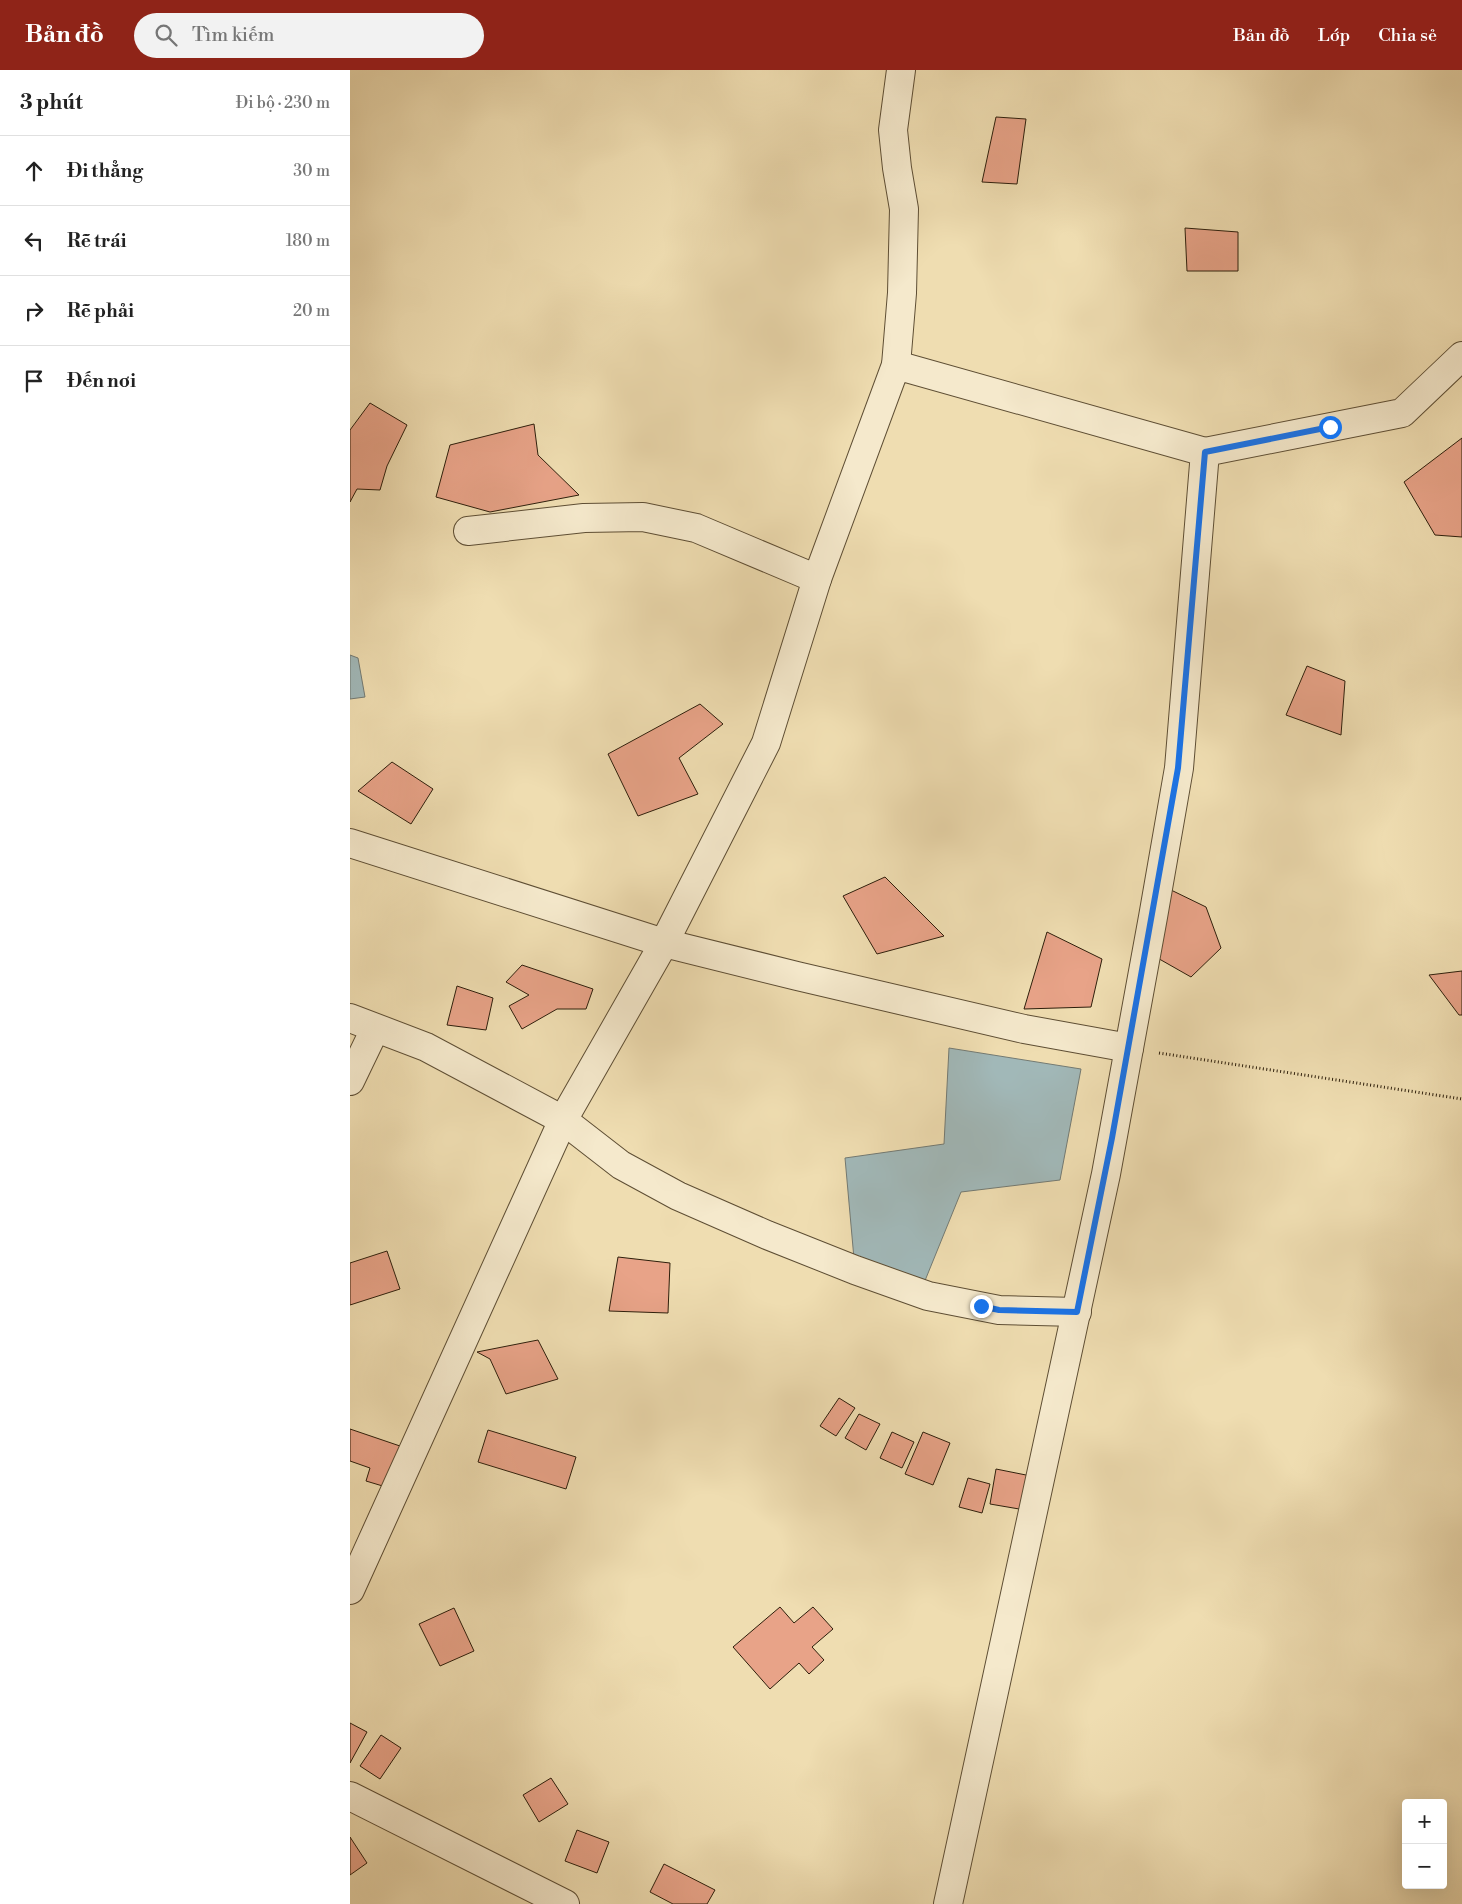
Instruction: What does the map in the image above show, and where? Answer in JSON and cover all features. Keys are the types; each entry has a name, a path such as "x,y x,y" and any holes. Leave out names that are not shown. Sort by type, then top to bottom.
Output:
{"street":[{"path":"353,1575 563,1120 664,943 766,743 817,579 896,364 902,293 904,209 893,130 901,70"},
{"path":"896,364 1205,452 1402,413 1462,356"},
{"path":"948,1904 1077,1312 1106,1174 1129,1048 1178,768 1205,452"},
{"path":"468,531 584,518 643,516 696,528 817,579"},
{"path":"350,843 664,943 1014,1027 1129,1048"},
{"path":"350,1018 426,1047 563,1120 621,1165 678,1196 767,1235 855,1270 928,1296 999,1310 1077,1312"},
{"path":"350,1081 375,1029"},
{"path":"350,1796 565,1904"}],"path":[{"path":"1129,1048 1462,1099"}],"water":[{"path":"350,655 358,658 365,697 350,699"},
{"path":"949,1048 1081,1069 1060,1180 961,1192 922,1288 855,1270 845,1158 944,1144"}],"building":[{"path":"996,117 1026,119 1017,184 982,182"},
{"path":"1185,228 1238,232 1238,271 1187,271"},
{"path":"370,403 407,425 387,466 380,490 357,489 350,502 350,430"},
{"path":"534,424 538,455 579,495 490,512 436,497 450,445"},
{"path":"1462,438 1462,537 1435,535 1404,482"},
{"path":"1307,666 1345,681 1341,735 1286,715"},
{"path":"700,704 723,724 679,758 698,794 638,816 608,754"},
{"path":"392,762 433,789 411,824 358,791"},
{"path":"885,877 944,936 877,954 843,896"},
{"path":"1171,890 1206,907 1221,948 1191,977 1154,956"},
{"path":"1047,932 1102,959 1091,1007 1024,1009"},
{"path":"522,965 593,989 586,1009 557,1009 522,1029 509,1006 529,995 506,982"},
{"path":"1462,971 1462,1015 1459,1015 1429,975"},
{"path":"457,986 493,998 486,1030 447,1025"},
{"path":"387,1251 400,1289 350,1305 350,1263"},
{"path":"618,1257 670,1263 668,1313 609,1311"},
{"path":"538,1340 558,1379 506,1394 490,1359 477,1352"},
{"path":"839,1398 855,1408 836,1436 820,1426"},
{"path":"859,1414 880,1424 866,1450 845,1438"},
{"path":"350,1429 400,1446 386,1487 366,1481 370,1468 350,1461"},
{"path":"488,1430 576,1457 566,1489 478,1462"},
{"path":"892,1432 914,1442 902,1468 880,1458"},
{"path":"923,1432 950,1443 933,1485 905,1474"},
{"path":"996,1469 1031,1476 1025,1510 990,1504"},
{"path":"968,1478 990,1484 982,1513 959,1507"},
{"path":"780,1607 794,1623 813,1607 833,1629 812,1647 824,1660 809,1674 799,1663 770,1689 733,1647"},
{"path":"454,1608 474,1651 440,1666 419,1624"},
{"path":"350,1723 367,1732 350,1763"},
{"path":"381,1735 401,1748 380,1779 360,1766"},
{"path":"551,1778 568,1804 539,1822 523,1795"},
{"path":"577,1830 609,1842 597,1873 565,1861"},
{"path":"350,1837 367,1863 350,1875"},
{"path":"664,1864 715,1890 707,1904 673,1904 650,1892"}],"route":[{"path":"981,1306 999,1310 1077,1312 1106,1174 1178,768 1205,452 1330,427"}]}
